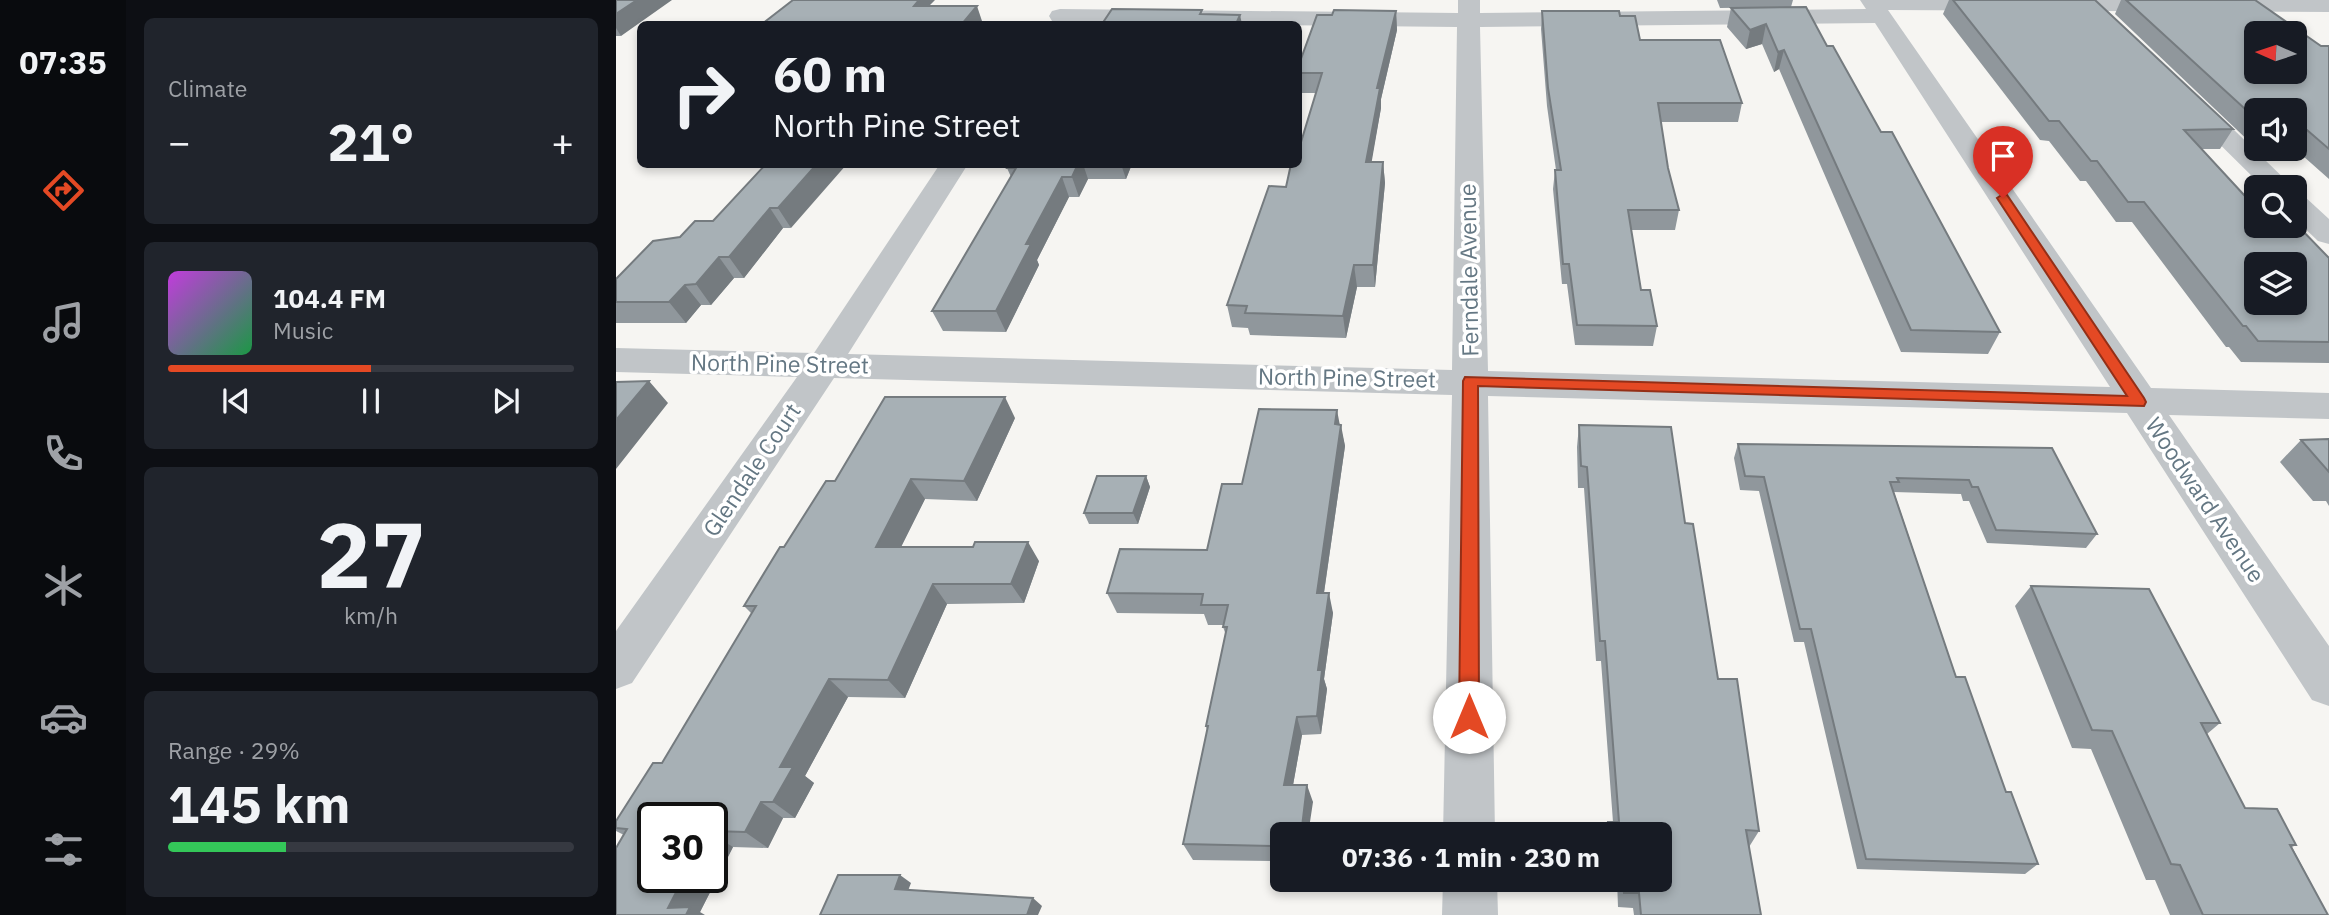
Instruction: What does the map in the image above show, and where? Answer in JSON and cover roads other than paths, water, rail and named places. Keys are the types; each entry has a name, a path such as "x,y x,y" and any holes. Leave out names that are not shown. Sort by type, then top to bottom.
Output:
{"street":[{"path":"1062,13 2088,4 2115,9 2293,2 2329,5"},
{"path":"2293,2 2329,29"},
{"name":"Woodward Avenue","path":"1875,7 2329,685"},
{"name":"Ferndale Avenue","path":"1469,10 1469,822"},
{"path":"2169,81 2267,175"},
{"name":"Glendale Court","path":"616,668 824,365 951,168"},
{"path":"2307,214 2329,235"},
{"name":"North Pine Street","path":"616,360 2329,406"},
{"path":"1470,892 1470,915"}]}
